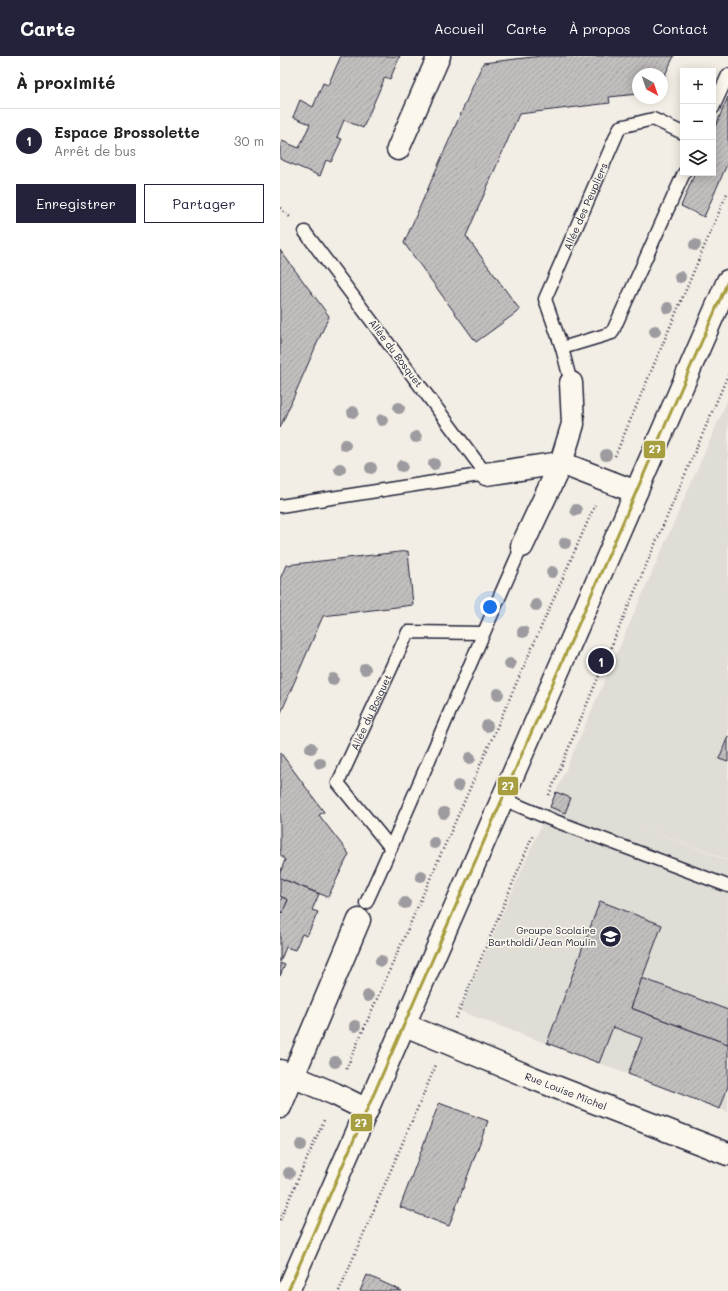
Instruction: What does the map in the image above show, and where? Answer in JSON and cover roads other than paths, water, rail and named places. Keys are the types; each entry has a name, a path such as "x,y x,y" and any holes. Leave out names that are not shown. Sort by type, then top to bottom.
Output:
{"street":[{"path":"398,149 439,56"},
{"path":"288,1291 636,492 726,293"},
{"name":"Allée des Peupliers","path":"561,463 573,424 571,383"},
{"path":"522,546 561,463"},
{"path":"486,474 561,463 606,479 636,492"},
{"path":"280,1107 287,1074 363,911"},
{"name":"Rue Louise Michel","path":"405,1024 530,1077 728,1154"},
{"path":"287,1074 335,1094 367,1110"}],"lane":[{"path":"715,104 728,74"},
{"name":"Allée des Peupliers","path":"571,383 562,348 545,299 620,127 653,119 680,132"},
{"path":"562,348 612,333 683,176"},
{"name":"Allée du Bosquet","path":"305,232 486,474"},
{"path":"280,506 486,474"},
{"path":"363,911 522,546"},
{"name":"Allée du Bosquet","path":"391,848 338,783 408,632 483,633"},
{"path":"503,799 550,819 728,886"}],"place":[{"name":"Espace Brossolette","path":"601,661"},
{"name":"Groupe Scolaire Bartholdi/Jean Moulin","path":"611,936"}]}
